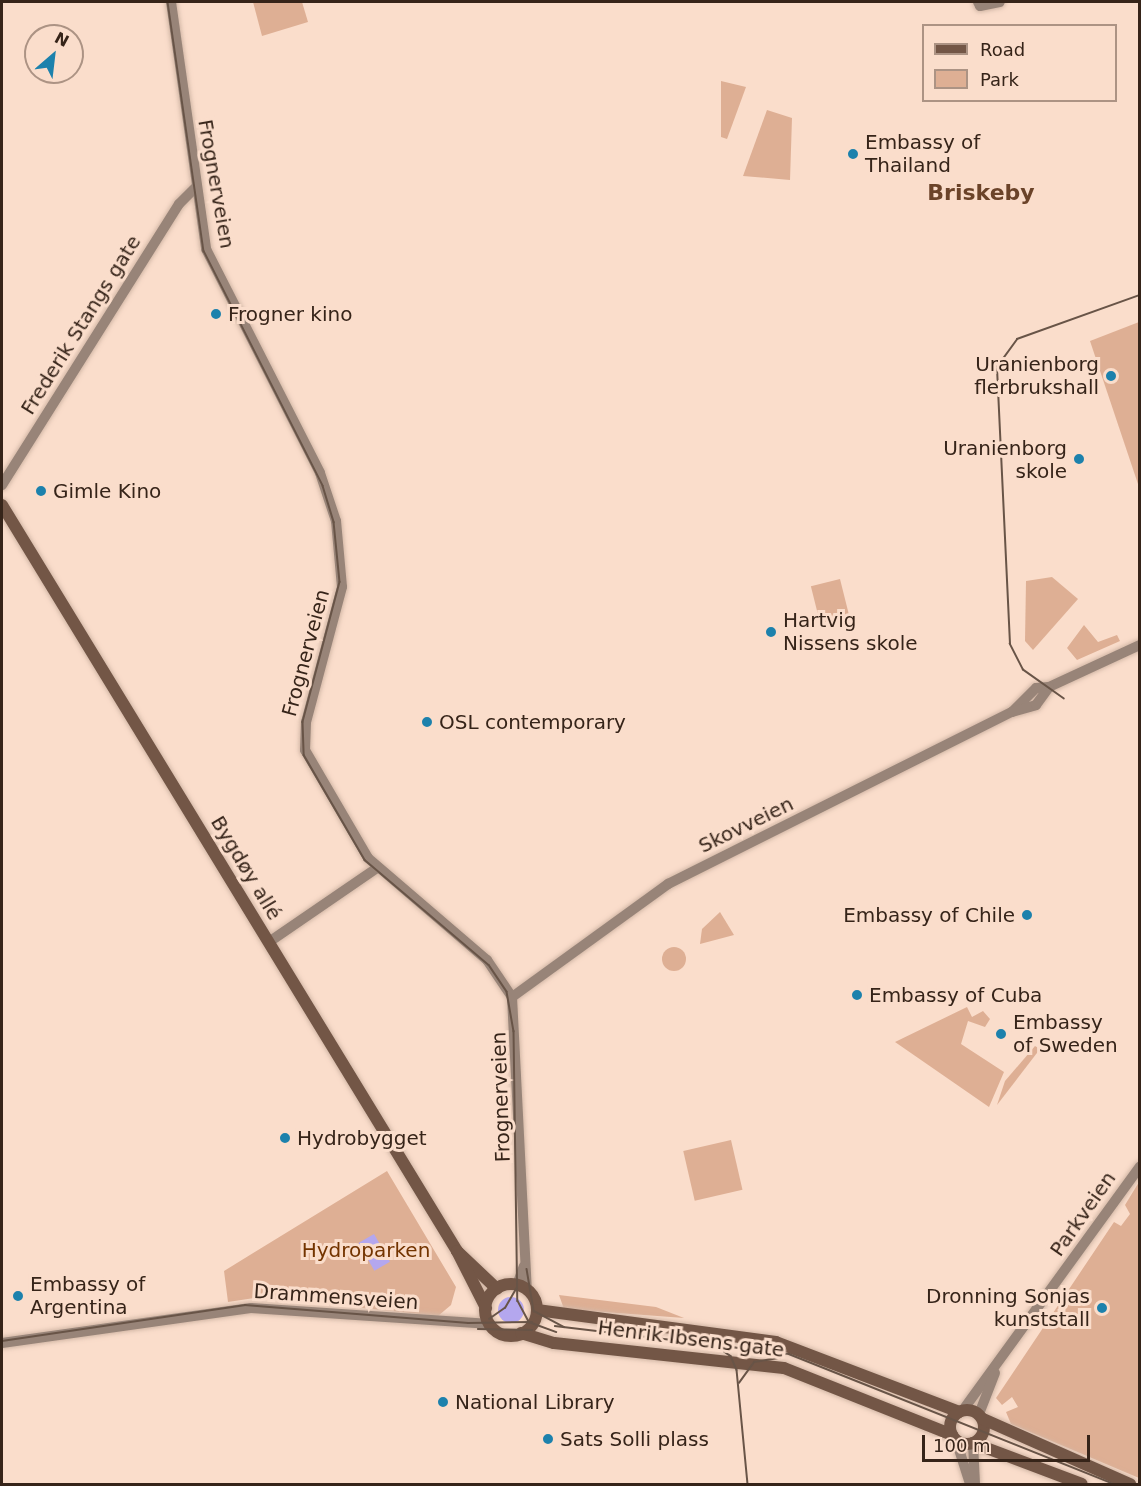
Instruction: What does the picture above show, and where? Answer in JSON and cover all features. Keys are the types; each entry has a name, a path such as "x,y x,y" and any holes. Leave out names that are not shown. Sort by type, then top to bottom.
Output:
{"main road":[{"name":"Bygdøy allé","path":"2,505 457,1251 486,1308"},
{"name":"Bygdøy allé","path":"457,1251 496,1289"},
{"path":"522,1287 537,1310 533,1323 521,1334 505,1335 490,1324 486,1308 496,1289 522,1287"},
{"name":"Henrik Ibsens gate","path":"537,1310 776,1342 961,1411"},
{"name":"Henrik Ibsens gate","path":"521,1334 554,1343 784,1368 954,1438"},
{"path":"1082,1485 973,1443 954,1438 951,1423 961,1411 981,1417 1130,1485"},
{"path":"973,1443 983,1433 981,1417"}],"street":[{"name":"Frognerveien","path":"171,2 195,188 210,259 332,501 343,580 304,739 312,765 377,868 487,960 512,996 524,1266 522,1287"},
{"path":"979,4 1000,2"},
{"name":"Frederik Stangs gate","path":"2,485 171,216 195,188"},
{"path":"1049,687 1140,645"},
{"name":"Skovveien","path":"1012,712 1026,693 1049,687"},
{"name":"Skovveien","path":"512,996 668,884 1012,712 1036,705 1049,687"},
{"path":"269,942 377,868"},
{"name":"Parkveien","path":"961,1411 995,1373 1140,1166"},
{"name":"Drammensveien","path":"2,1343 251,1308 490,1324"},
{"name":"Parkveien","path":"981,1417 995,1373"},
{"path":"954,1438 972,1485"},
{"path":"972,1485 973,1443"}],"green space":[{"path":"253,2 302,2 308,22 262,36"},
{"path":"721,81 746,87 727,139 721,137"},
{"path":"767,110 792,118 790,180 743,176"},
{"path":"1139,322 1140,487 1090,341"},
{"path":"1052,577 1078,599 1033,650 1025,641 1026,581"},
{"path":"840,579 849,616 820,623 811,586"},
{"path":"1084,625 1098,642 1117,635 1120,641 1077,660 1067,648"},
{"path":"720,912 734,935 700,944 702,929"},
{"path":"674,947 682,951 686,959 682,967 674,971 666,967 662,959 666,951"},
{"path":"967,1007 972,1017 983,1011 990,1019 985,1027 968,1021 961,1044 1004,1072 989,1107 895,1042"},
{"path":"1035,1046 1040,1049 997,1105 1005,1081"},
{"path":"731,1140 742,1190 695,1201 683,1151"},
{"name":"Hydroparken","path":"387,1171 456,1287 451,1305 438,1316 260,1297 228,1302 224,1271"},
{"path":"1139,1182 1139,1478 1011,1424 1006,1412 1018,1407 1012,1397 1002,1405 996,1398 1114,1222 1121,1226 1130,1214 1125,1205"},
{"path":"559,1295 656,1307 684,1318 564,1309"}],"shaded area":[{"path":"374,1234 390,1262 374,1271 358,1243"},
{"path":"511,1297 521,1300 524,1310 521,1320 511,1323 501,1320 498,1310 501,1300"}],"tram line":[{"path":"168,2 204,251 323,486 334,522 340,582 303,722 304,755 365,860 489,965 507,992 514,1031 518,1301 529,1322 556,1332"},
{"path":"1064,699 1023,670 1010,644 997,367 1017,339 1140,295"},
{"path":"527,1269 534,1311 564,1327"},
{"path":"489,1319 505,1308 516,1289"},
{"path":"2,1341 245,1305 468,1323 532,1322"},
{"path":"555,1326 789,1354 1114,1484"},
{"path":"478,1329 532,1330"},
{"path":"715,1345 731,1356 737,1370 748,1484"},
{"path":"739,1383 754,1362 780,1358"}],"place":[{"name":"Embassy of Thailand","path":"853,154"},
{"name":"Frogner kino","path":"216,314"},
{"name":"Uranienborg flerbrukshall","path":"1111,376"},
{"name":"Uranienborg skole","path":"1079,459"},
{"name":"Gimle Kino","path":"41,491"},
{"name":"Hartvig Nissens skole","path":"771,632"},
{"name":"OSL contemporary","path":"427,722"},
{"name":"Embassy of Chile","path":"1027,915"},
{"name":"Embassy of Cuba","path":"857,995"},
{"name":"Embassy of Sweden","path":"1001,1034"},
{"name":"Hydrobygget","path":"285,1138"},
{"name":"Embassy of Argentina","path":"18,1296"},
{"name":"Dronning Sonjas kunststall","path":"1102,1308"},
{"name":"National Library","path":"443,1402"},
{"name":"Sats Solli plass","path":"548,1439"}],"district":[{"name":"Briskeby","path":"981,193"}]}
